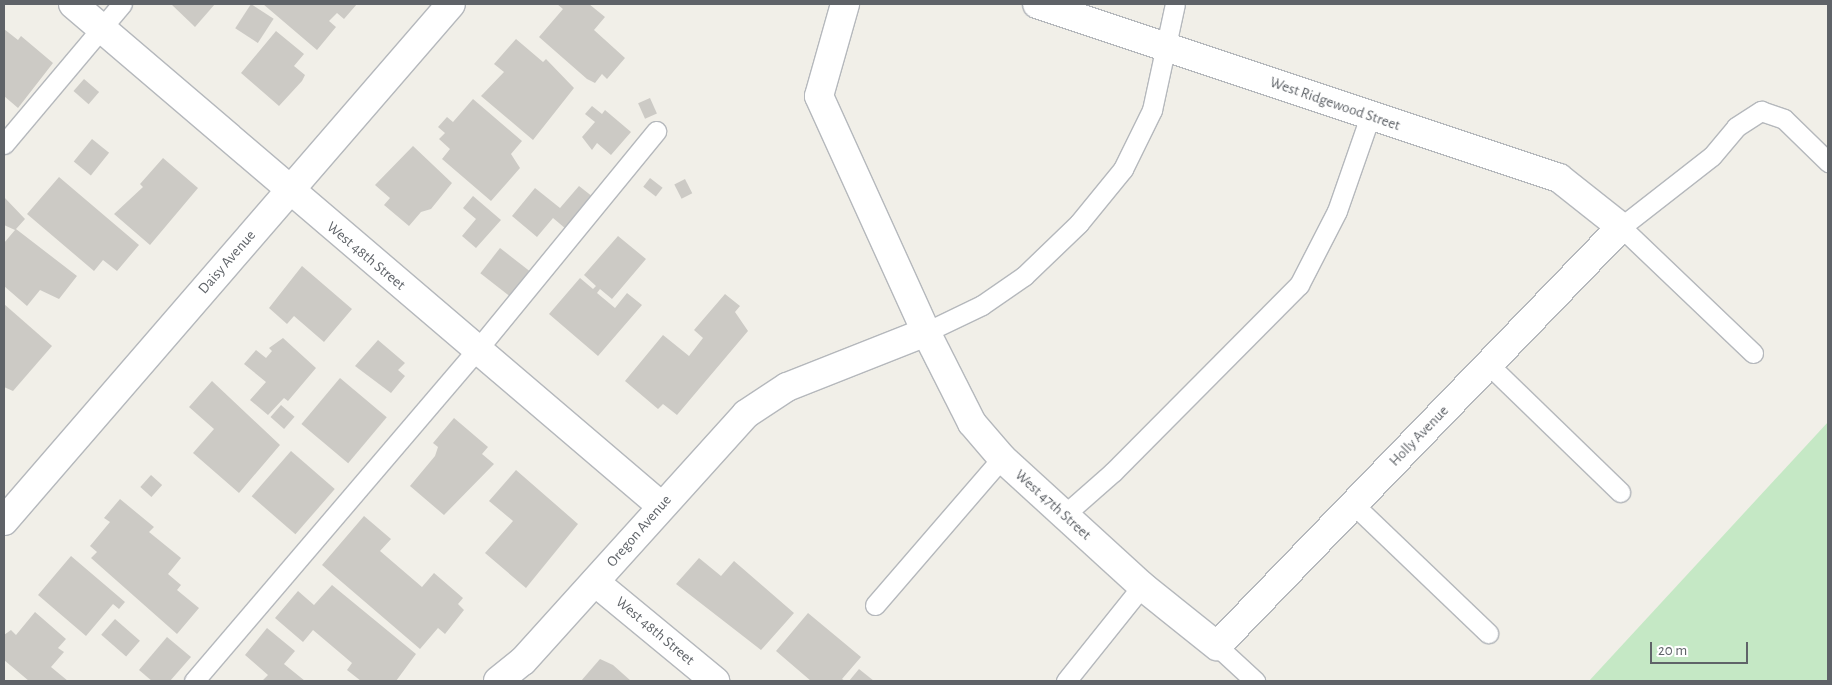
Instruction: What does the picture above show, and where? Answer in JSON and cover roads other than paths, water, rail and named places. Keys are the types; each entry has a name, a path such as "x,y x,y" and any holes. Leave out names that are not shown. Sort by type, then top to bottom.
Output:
{"street":[{"name":"West 48th Street","path":"73,4 660,505"},
{"name":"Daisy Avenue","path":"4,521 451,4"},
{"name":"West 47th Street","path":"846,4 818,96 926,332 972,423 1002,458 1142,586 1217,646"},
{"name":"West Ridgewood Street","path":"1037,4 1559,178 1622,227"},
{"name":"Holly Avenue","path":"1217,646 1622,227"},
{"name":"Oregon Avenue","path":"498,681 523,661 595,582 660,505 746,414 787,387 926,332"},
{"name":"West 48th Street","path":"595,582 715,681"}],"lane":[{"path":"4,144 103,29 122,4"},
{"path":"926,332 982,305 1024,276 1079,224 1123,169 1152,110 1174,4"},
{"path":"1753,353 1622,227 1712,156 1736,127 1761,111 1784,118 1828,162"},
{"path":"1064,514 1127,458 1299,285 1337,211 1370,116"},
{"path":"194,681 477,350 656,131"},
{"path":"1488,364 1620,492"},
{"path":"875,605 1002,458"},
{"path":"1353,504 1488,633"},
{"path":"1066,681 1142,586"},
{"path":"1217,646 1255,681"}]}
